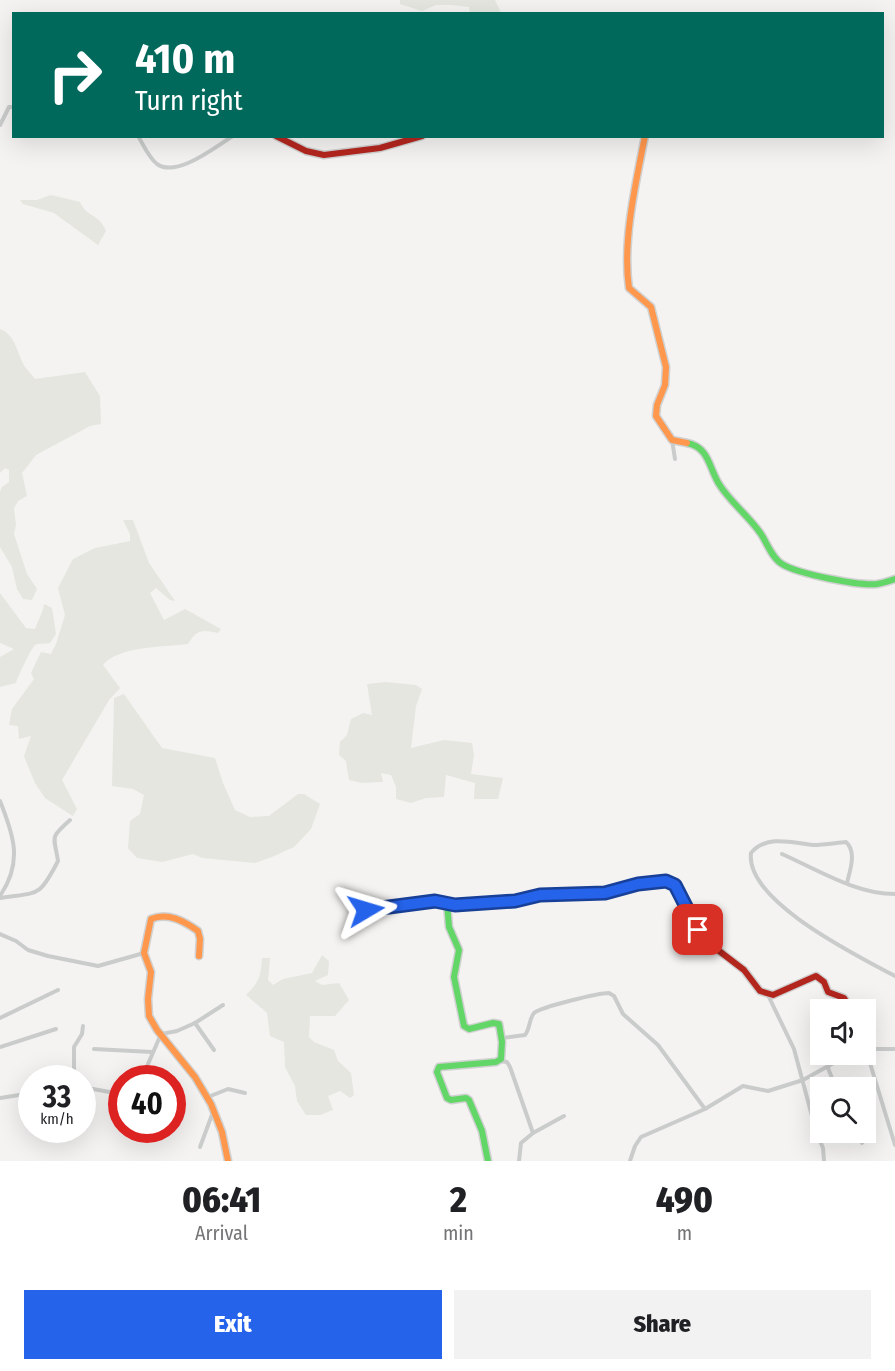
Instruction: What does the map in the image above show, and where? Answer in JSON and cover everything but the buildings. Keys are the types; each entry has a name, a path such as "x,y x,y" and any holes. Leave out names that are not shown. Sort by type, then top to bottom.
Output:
{"street":[{"path":"0,125 9,107 12,107"},
{"path":"139,138 156,163 167,167 182,167 230,138"},
{"path":"280,138 306,151 324,155 380,148 415,138"},
{"path":"645,138 635,188 626,268 629,288 651,308 666,367 665,385 657,405 656,416 672,440 675,459"},
{"path":"672,440 694,444 703,451 710,461 719,484 760,533 782,564 821,578 878,584 895,579"},
{"path":"0,801 12,834 14,856 12,874 0,897"},
{"path":"0,897 26,895 43,888 58,861 54,837 70,820"},
{"path":"848,883 852,849 846,842 815,845 775,842 763,844 751,853 750,862 758,880 771,897 785,909 842,948 895,976"},
{"path":"782,854 878,894 895,894"},
{"path":"357,914 366,910 435,901 455,905 515,901 540,895 605,893 638,884 666,881 675,885 698,930 744,970 760,991 773,995 816,976 824,982 828,992 844,999"},
{"path":"447,903 449,927 459,950 454,977 464,1026 469,1029 497,1023 501,1027 502,1038 502,1054 499,1061"},
{"path":"199,956 198,931 173,917 156,916 151,919 144,953 152,967 148,997 149,1018 185,1063 214,1108 226,1143 228,1161"},
{"path":"0,934 28,950 98,966 144,953"},
{"path":"0,1018 58,990"},
{"path":"502,1038 525,1035 532,1016 537,1011 553,1005 609,993 614,996 622,1014 658,1045 705,1109"},
{"path":"767,993 794,1049 816,1131 823,1148 824,1161"},
{"path":"161,1034 177,1031 195,1023 223,1005"},
{"path":"195,1023 214,1050"},
{"path":"74,1065 74,1047 82,1034 83,1026"},
{"path":"0,1047 56,1029"},
{"path":"147,1065 161,1034"},
{"path":"94,1049 152,1052"},
{"path":"876,1050 895,1049"},
{"path":"488,1161 482,1131 469,1100 447,1098 437,1070 439,1067 507,1062 533,1133"},
{"path":"630,1161 635,1146 642,1137 705,1109 743,1086 768,1091 803,1080 833,1065"},
{"path":"871,1065 895,1145"},
{"path":"828,1068 832,1077"},
{"path":"207,1098 228,1089 245,1093"},
{"path":"0,1098 18,1095"},
{"path":"200,1148 214,1108"},
{"path":"519,1161 520,1145 533,1133 564,1116"}],"shaded area":[{"path":"400,0 495,0 501,12 470,12 469,7 452,5 436,5 422,11 400,4"},
{"path":"51,195 80,202 86,211 100,221 106,231 98,245 54,213 23,204 20,200 37,200"},
{"path":"0,329 13,340 25,367 35,379 85,372 100,396 101,424 90,426 36,455 22,473 27,496 18,501 14,508 16,525 14,534 27,574 37,589 32,600 23,599 17,589 12,567 0,547 0,492 2,487 9,482 9,470 5,468 0,473"},
{"path":"123,520 133,520 149,563 175,601 170,600 156,588 150,593 164,620 185,609 221,629 218,633 208,631 197,633 188,644 142,648 119,654 103,665 120,688 109,700 62,780 77,809 73,816 45,798 35,783 24,756 31,736 19,739 18,726 9,725 12,709 34,679 31,673 41,652 51,654 56,644 65,615 58,588 73,559 95,548 130,541 130,534"},
{"path":"0,593 26,628 35,629 44,604 52,608 56,634 50,643 37,644 33,647 16,683 0,687 0,657 14,649 0,643"},
{"path":"386,682 416,685 422,689 416,706 411,748 444,740 472,743 474,755 471,774 503,778 498,799 474,799 475,783 446,775 444,797 426,798 411,803 396,799 396,787 391,775 381,773 383,782 361,783 349,780 346,761 339,755 340,742 347,735 351,719 363,713 372,715 367,684"},
{"path":"124,694 162,748 215,758 235,810 250,817 269,816 298,794 304,794 320,804 311,829 294,847 255,863 202,858 193,854 162,862 137,858 128,848 130,821 140,814 144,795 133,789 112,786 114,698"},
{"path":"322,955 329,961 328,975 315,981 322,985 339,983 349,1000 335,1016 310,1016 309,1037 314,1042 334,1050 338,1061 351,1073 354,1095 350,1098 340,1091 328,1096 333,1110 320,1115 306,1115 297,1101 295,1086 285,1067 284,1042 270,1036 267,1013 246,995 254,987 258,978 262,958 270,958 268,980 273,985 283,979 312,973"}],"traffic: fast":[{"path":"687,443 700,449 708,459 723,491 756,527 782,564 814,575 857,583 877,584 895,579"},
{"path":"357,914 366,910 435,901 455,905 515,901 540,895 605,893 638,884 666,881 675,885 683,901"},
{"path":"447,903 449,927 459,950 454,977 464,1026 469,1029 493,1023 499,1024 502,1042 501,1059 496,1062 439,1067 437,1072 447,1098 469,1100 482,1131 488,1161"}],"traffic: slow":[{"path":"645,138 634,192 627,251 629,288 651,307 666,367 665,385 657,405 656,416 672,440 687,443"},
{"path":"199,956 198,931 170,917 151,919 144,953 151,972 149,1016 157,1030 195,1077 211,1104 222,1132 228,1161"}],"traffic: jam":[{"path":"280,138 306,151 324,155 380,148 415,138"},
{"path":"683,901 698,930 710,944 744,970 760,991 773,995 816,976 824,982 828,992 845,999"}],"route":[{"path":"366,910 435,901 455,905 515,901 540,895 605,893 638,884 666,881 675,885 698,930"}]}
